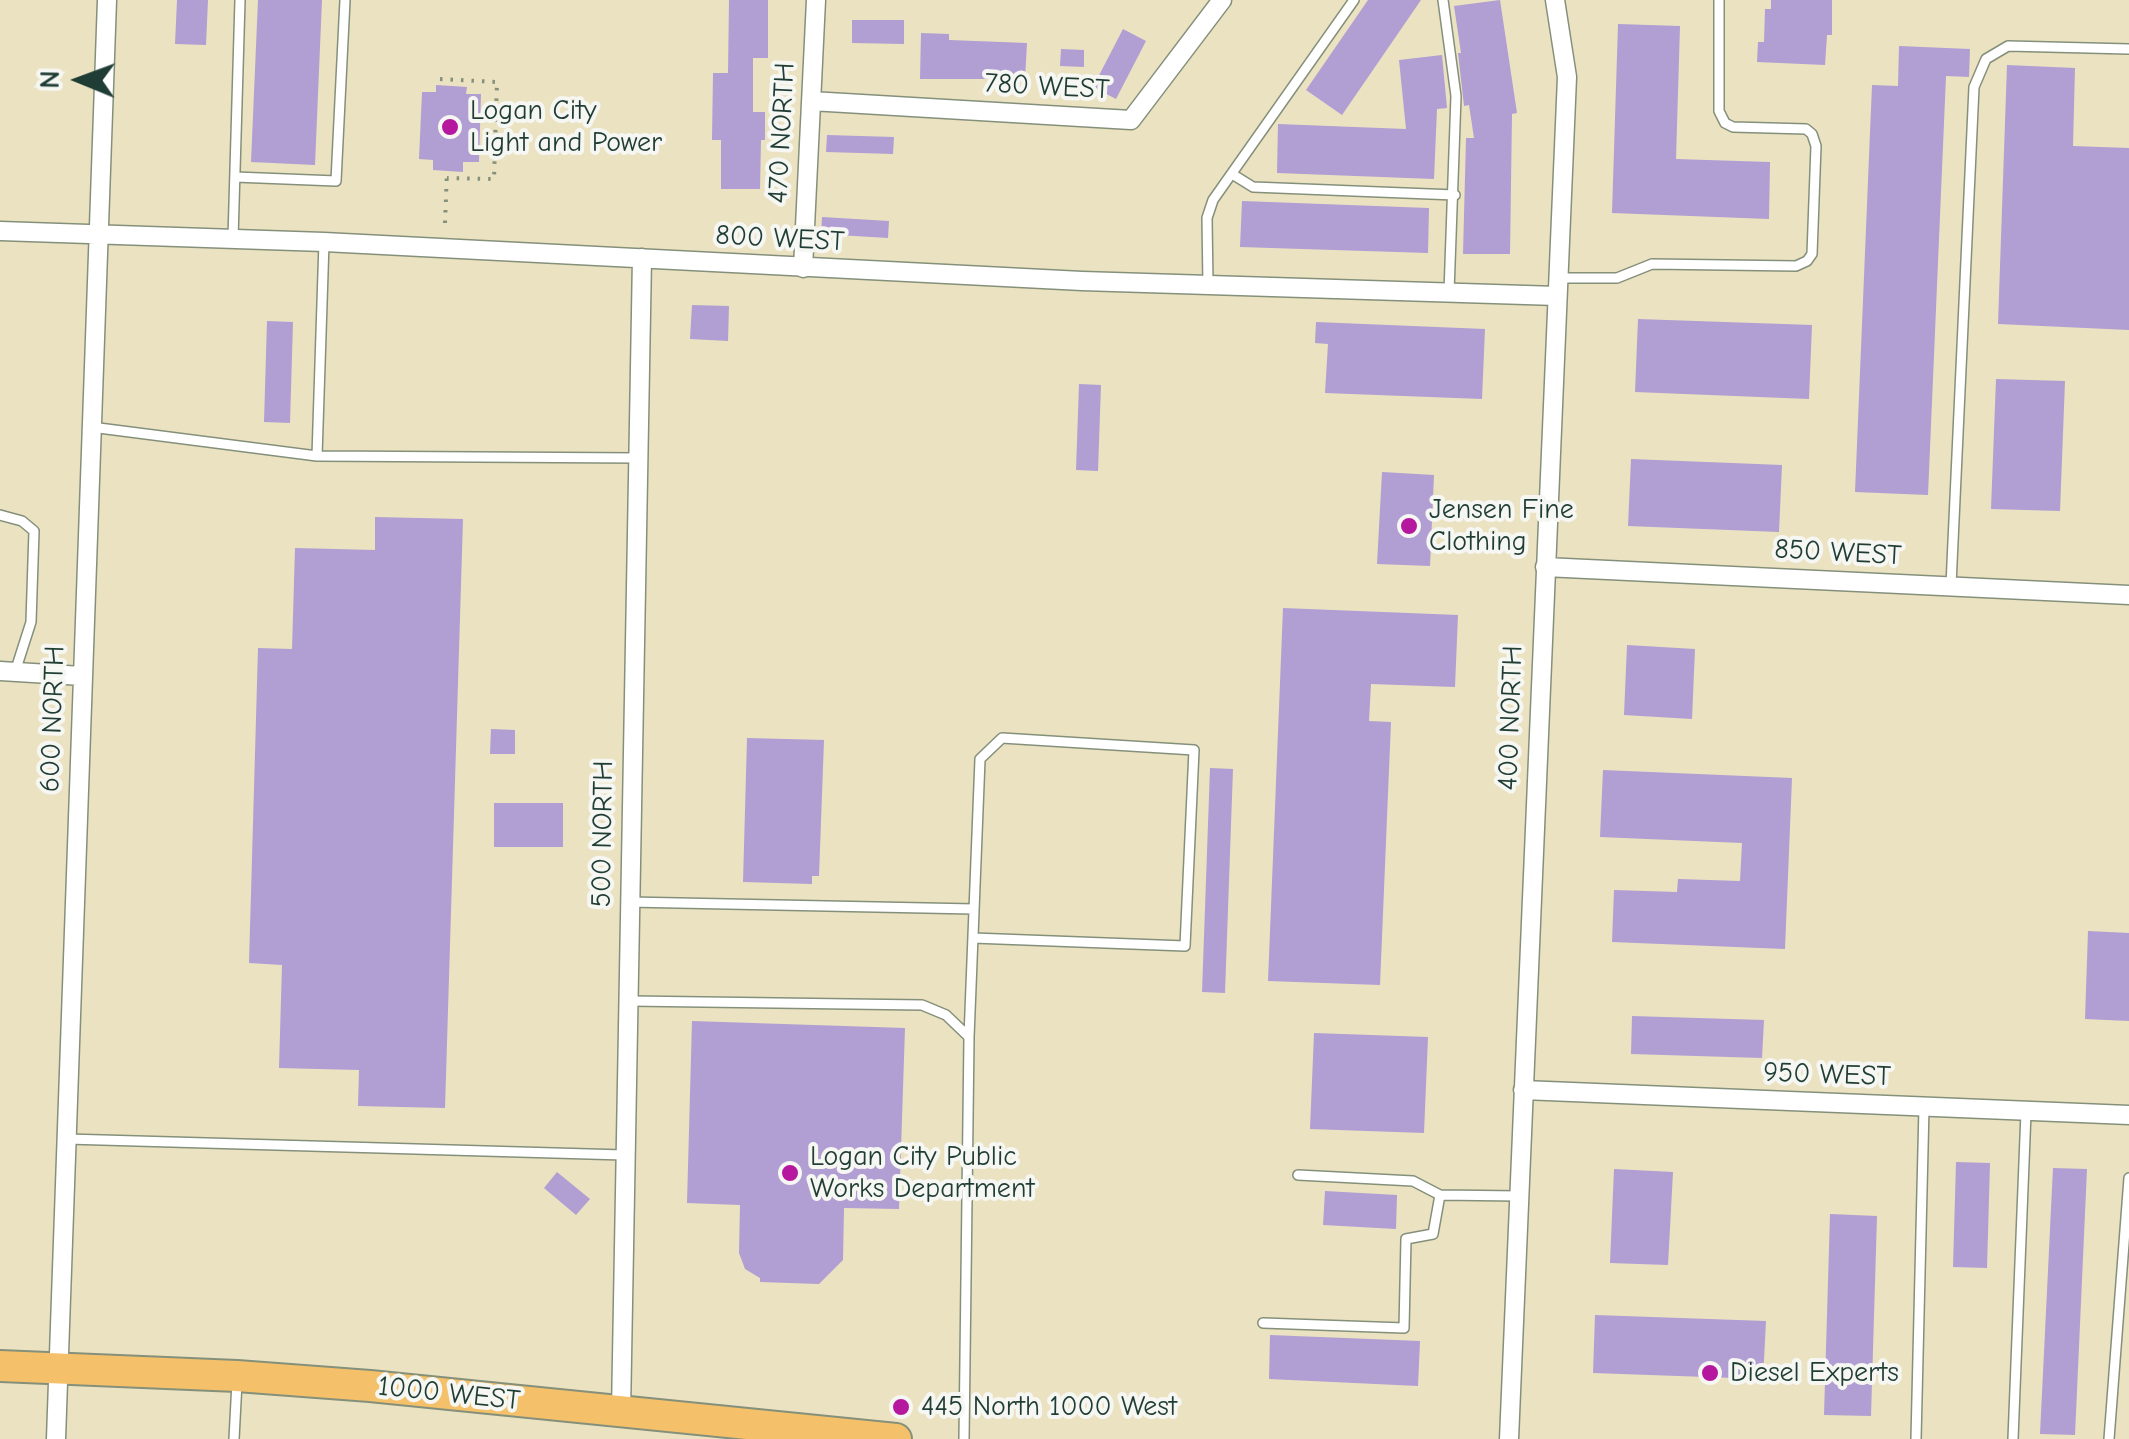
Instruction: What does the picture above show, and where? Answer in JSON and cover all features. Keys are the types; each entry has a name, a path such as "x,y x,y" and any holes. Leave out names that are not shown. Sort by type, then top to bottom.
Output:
{"main road":[{"name":"1000 WEST","path":"0,1366 370,1386 814,1435 896,1439"}],"street":[{"name":"600 NORTH","path":"56,1439 107,0"},
{"name":"470 NORTH","path":"803,268 816,0"},
{"name":"780 WEST","path":"811,101 1130,120 1222,0"},
{"name":"400 NORTH","path":"1510,1439 1567,76 1556,0"},
{"name":"800 WEST","path":"0,231 233,238 803,268 1208,284 1450,292 1558,287"},
{"name":"500 NORTH","path":"621,1412 642,258"},
{"name":"850 WEST","path":"1545,567 2129,595"},
{"path":"8,672 82,676"},
{"name":"950 WEST","path":"1523,1090 2129,1115"}],"lane":[{"path":"233,238 240,0"},
{"path":"235,178 336,181 345,0"},
{"path":"1208,284 1207,218 1214,200 1354,0"},
{"path":"1443,0 1456,96 1450,292"},
{"path":"1558,287 1618,278 1652,264 1796,266 1812,254 1816,146 1812,134 1806,128 1733,127 1725,123 1719,111 1719,0"},
{"path":"1951,586 1974,87 1986,59 2008,46 2129,49"},
{"path":"1232,174 1252,186 1454,194"},
{"path":"317,456 324,242"},
{"path":"91,426 317,456 638,458"},
{"path":"0,515 22,521 34,531 31,622 8,672"},
{"path":"964,1439 969,1037 980,758 1002,738 1194,750 1186,946 973,938"},
{"path":"628,902 974,909"},
{"path":"626,1000 922,1004 946,1015 969,1037"},
{"path":"1916,1439 1924,1106"},
{"path":"2014,1439 2026,1111"},
{"path":"67,1139 624,1154"},
{"path":"1298,1175 1413,1181 1440,1195 1519,1196"},
{"path":"2109,1439 2125,1283 2129,1178"},
{"path":"1264,1323 1404,1328 1406,1238 1433,1234 1440,1195"},
{"path":"234,1439 237,1376"}],"path":[{"path":"440,80 497,82 494,179 447,174 445,224"}],"building":[{"path":"177,0 208,0 206,45 175,44"},
{"path":"258,0 322,0 315,165 251,162"},
{"path":"729,0 768,0 768,58 753,58 753,112 765,112 760,189 721,189 721,140 712,140 713,73 728,73"},
{"path":"1368,0 1421,0 1342,115 1306,90"},
{"path":"1500,0 1517,113 1512,114 1510,254 1463,254 1466,138 1474,138 1469,105 1464,106 1454,6"},
{"path":"1771,0 1832,0 1832,35 1827,35 1825,65 1757,62 1758,42 1764,42 1765,9 1771,9"},
{"path":"852,20 904,20 904,44 852,43"},
{"path":"1618,24 1680,26 1676,159 1770,162 1769,219 1612,213"},
{"path":"1123,29 1146,41 1116,99 1093,87"},
{"path":"921,33 949,34 949,40 1027,43 1025,79 920,79"},
{"path":"1899,46 1970,49 1969,77 1946,76 1928,495 1855,492 1872,85 1898,86"},
{"path":"1061,49 1084,50 1084,67 1060,66"},
{"path":"1442,55 1447,108 1437,109 1434,179 1277,173 1278,124 1406,129 1399,60"},
{"path":"2007,65 2075,68 2073,146 2129,148 2129,330 1998,324"},
{"name":"Logan City Light and Power","path":"436,85 467,87 466,94 481,94 479,162 463,162 463,172 433,170 433,160 419,159 422,92 436,92"},
{"path":"827,135 894,137 893,154 826,152"},
{"path":"1242,201 1429,208 1428,253 1240,247"},
{"path":"822,217 889,221 888,238 821,234"},
{"path":"692,305 729,306 728,341 690,339"},
{"path":"1638,319 1812,325 1809,399 1635,392"},
{"path":"267,321 293,322 290,423 264,422"},
{"path":"1316,322 1485,329 1482,399 1325,393 1328,344 1315,343"},
{"path":"1996,379 2065,381 2060,511 1991,509"},
{"path":"1079,384 1101,385 1098,471 1076,470"},
{"path":"1631,459 1782,465 1779,532 1628,526"},
{"path":"1382,472 1434,475 1430,566 1377,564"},
{"path":"375,517 463,519 445,1108 358,1106 359,1070 279,1068 282,965 249,963 258,648 292,649 295,548 375,550"},
{"path":"1283,608 1458,615 1455,687 1371,684 1369,721 1391,722 1380,985 1268,981"},
{"path":"1627,645 1695,649 1692,719 1624,715"},
{"path":"491,729 515,730 515,754 490,754"},
{"path":"747,738 824,740 819,876 812,876 812,884 743,882"},
{"path":"1210,768 1233,769 1225,993 1202,992"},
{"path":"1603,770 1792,778 1785,949 1612,942 1614,890 1677,892 1678,879 1740,881 1742,843 1600,837"},
{"path":"494,803 563,803 563,847 494,847"},
{"path":"2088,931 2129,933 2129,1021 2085,1019"},
{"path":"1632,1016 1764,1020 1762,1058 1631,1054"},
{"path":"692,1021 905,1028 899,1209 844,1208 843,1260 819,1284 760,1282 760,1278 745,1269 739,1253 740,1205 687,1203"},
{"path":"1314,1033 1428,1037 1424,1133 1310,1129"},
{"path":"1956,1162 1990,1163 1987,1268 1953,1267"},
{"path":"2053,1168 2087,1169 2075,1435 2040,1434"},
{"path":"1614,1169 1673,1172 1668,1265 1610,1263"},
{"path":"557,1172 590,1199 576,1215 544,1188"},
{"path":"1325,1191 1397,1195 1396,1229 1323,1225"},
{"path":"1830,1214 1877,1216 1871,1416 1824,1415"},
{"path":"1595,1315 1766,1321 1763,1379 1593,1373"},
{"path":"1270,1335 1420,1341 1418,1386 1269,1379"}],"place":[{"name":"Logan City Light and Power","path":"450,127"},
{"name":"Jensen Fine Clothing","path":"1409,526"},
{"name":"Logan City Public Works Department","path":"790,1173"},
{"name":"Diesel Experts","path":"1710,1373"},
{"name":"445 North 1000 West","path":"901,1407"}]}
